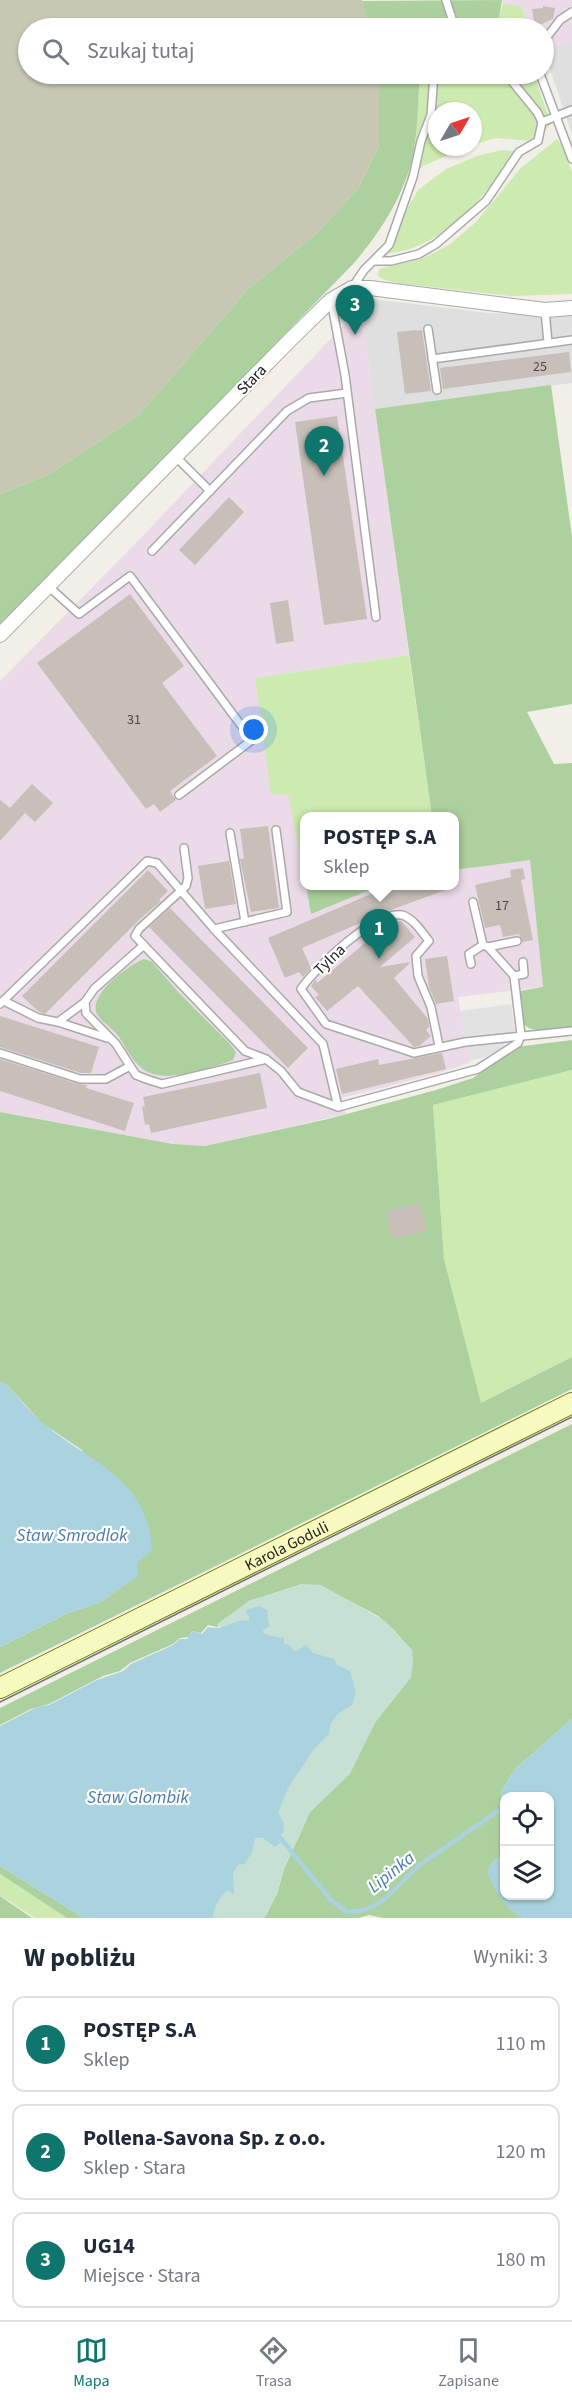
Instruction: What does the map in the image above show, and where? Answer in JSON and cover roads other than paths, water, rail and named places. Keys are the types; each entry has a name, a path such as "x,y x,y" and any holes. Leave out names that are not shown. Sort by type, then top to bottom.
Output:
{"main road":[{"name":"Karola Goduli","path":"0,1688 572,1403"}],"street":[{"name":"Stara","path":"0,635 331,300 352,288"},
{"path":"352,288 369,288 545,310 572,308"}],"lane":[{"path":"446,0 452,18"},
{"path":"554,27 572,12"},
{"path":"352,288 364,270 389,245 413,177 431,115 433,84"},
{"path":"375,261 392,261 420,254 436,244 486,201 519,152 537,141 542,122 537,112 514,84"},
{"path":"544,84 572,159"},
{"path":"542,122 572,110"},
{"path":"331,300 347,393 376,617"},
{"path":"545,310 548,343"},
{"path":"428,329 437,390"},
{"path":"432,359 572,340"},
{"path":"152,551 287,411 309,398 347,393"},
{"path":"175,456 210,491"},
{"path":"48,586 79,614 130,576 252,740 178,795"},
{"path":"214,929 287,912 276,830"},
{"path":"230,833 245,922"},
{"path":"184,848 188,878 182,891 139,929 135,936 245,1052 266,1059 281,1071 298,1092 338,1107 478,1069 518,1043 521,1035 514,976 485,946 473,902"},
{"path":"112,1040 58,1022 38,1018 2,1002 147,861 158,862 214,929 323,1044 338,1107"},
{"name":"Tylna","path":"439,1046 431,1007 418,976 416,956 429,940 413,921 401,915 383,919 347,941 307,980 301,989 326,1024 414,1053 439,1046 572,1031"},
{"path":"471,964 469,954 485,946 517,941"},
{"path":"58,1022 64,1020 86,1002 94,989 144,945"},
{"path":"514,976 524,974 523,962"},
{"path":"86,1002 86,1013 112,1040 136,1075 162,1084 266,1059"},
{"path":"0,1053 80,1079 106,1079 130,1066"}],"water":[{"name":"Staw Smrodlok","path":"0,1382 7,1385 42,1422 113,1474 128,1488 140,1505 148,1525 152,1550 137,1563 138,1576 101,1602 68,1613 0,1647"},
{"name":"Staw Glombik","path":"259,1606 267,1610 269,1627 263,1630 263,1633 274,1637 284,1636 284,1644 288,1644 295,1652 306,1645 313,1653 334,1659 337,1665 350,1671 356,1693 352,1705 339,1713 331,1723 329,1734 314,1749 288,1788 278,1813 284,1824 283,1833 278,1835 280,1843 275,1847 263,1838 255,1838 252,1853 244,1864 238,1865 233,1873 233,1894 228,1890 219,1899 213,1918 84,1918 0,1866 0,1726 37,1707 49,1705 97,1680 123,1671 131,1664 173,1645 180,1639 187,1639 193,1631 202,1634 208,1627 215,1628 240,1621 249,1621 245,1611"},
{"path":"572,1719 572,1918 525,1918 512,1911 503,1900 554,1900 554,1792 501,1792 515,1769"},
{"path":"500,1858 500,1896 487,1871 493,1861"}],"waterway":[{"name":"Lipinka","path":"278,1835 331,1900 347,1912 360,1911 374,1906 387,1897 418,1866 500,1810"}],"tram line":[{"path":"0,1702 572,1417"}],"place":[{"name":"UG14","path":"355,335"},
{"name":"Pollena-Savona Sp. z o.o.","path":"324,476"},
{"name":"POSTĘP S.A","path":"379,959"}]}
